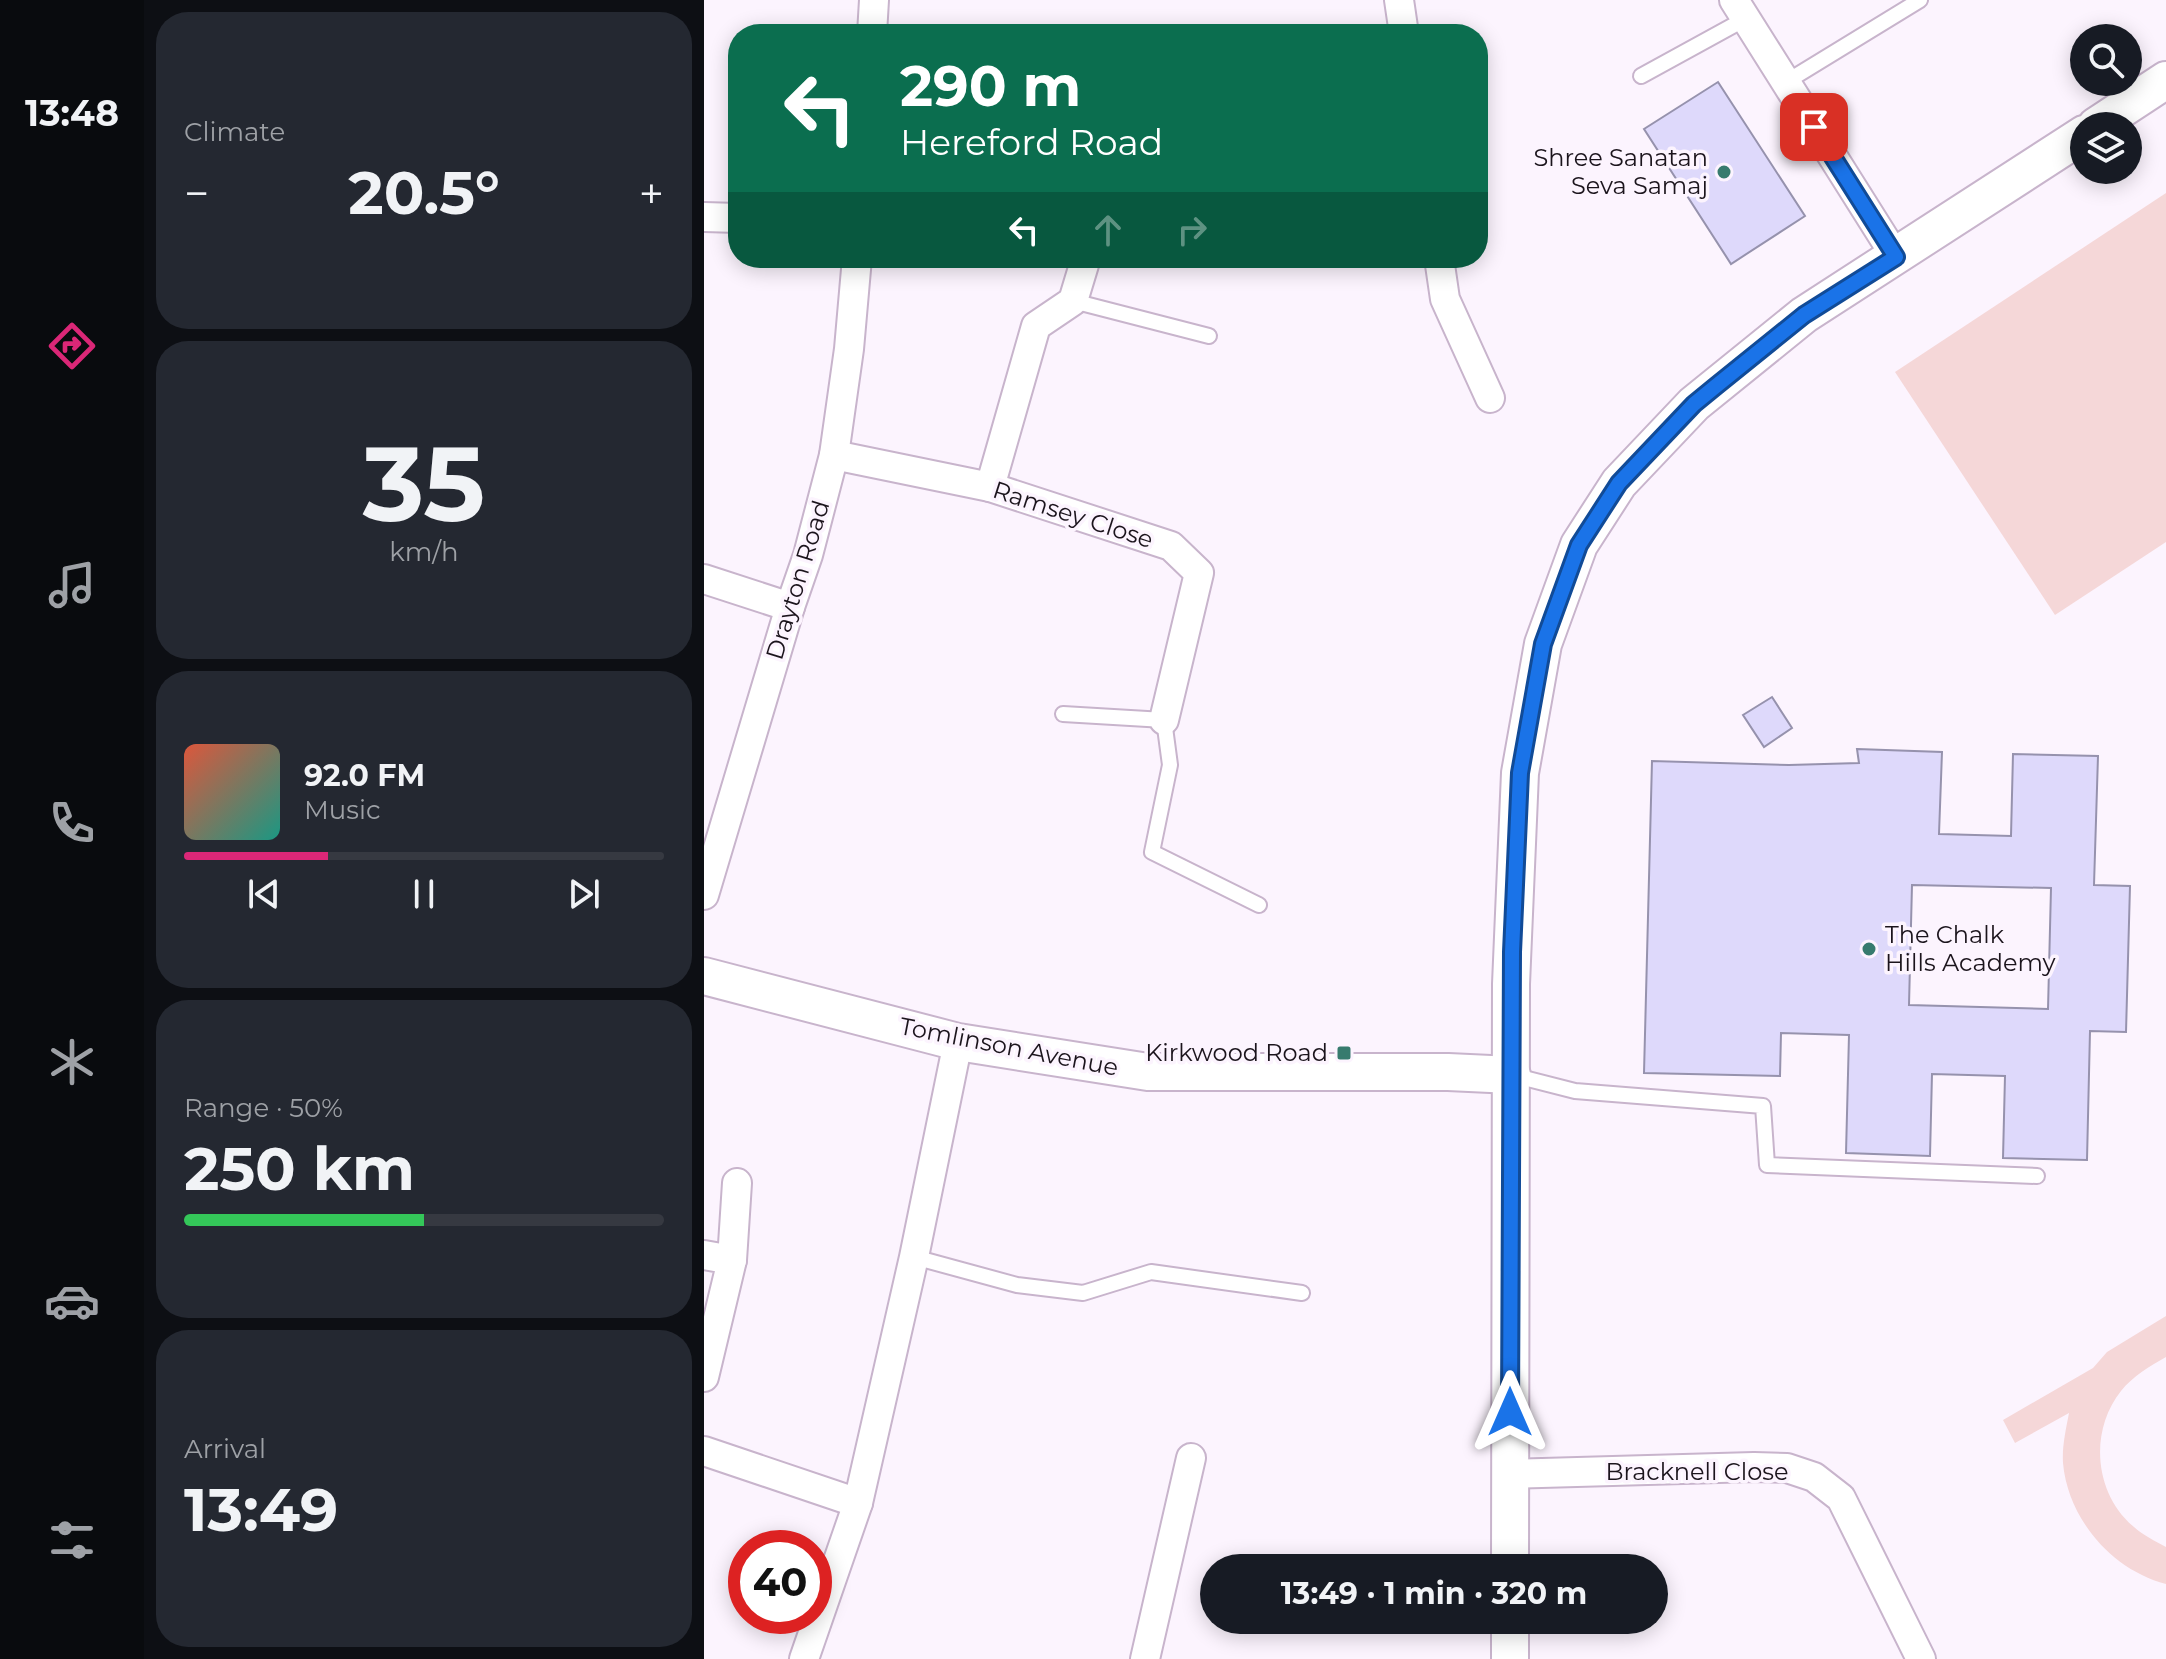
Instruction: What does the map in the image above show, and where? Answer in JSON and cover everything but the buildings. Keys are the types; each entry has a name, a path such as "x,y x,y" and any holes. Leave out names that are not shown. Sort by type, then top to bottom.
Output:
{"street":[{"path":"873,24 874,0"},
{"path":"1399,0 1403,24"},
{"path":"1739,10 1896,257"},
{"path":"2117,112 2166,80"},
{"path":"1510,1554 1511,984 1520,773 1543,644 1579,545 1619,483 1694,404 1804,315 2070,143"},
{"path":"704,217 728,218"},
{"name":"Drayton Road","path":"704,895 808,555 834,455 849,349 856,268"},
{"path":"990,487 1036,326 1073,301 1083,268"},
{"path":"1440,268 1445,299 1490,398"},
{"name":"Ramsey Close","path":"834,455 990,487 1171,546 1199,573 1164,720"},
{"path":"704,579 790,607"},
{"name":"Tomlinson Avenue","path":"704,976 958,1042 1148,1072 1448,1072 1512,1075"},
{"path":"804,1659 858,1503 914,1257 958,1042"},
{"path":"704,1377 718,1258 737,1183"},
{"path":"704,1451 858,1503"},
{"path":"1145,1659 1191,1458"},
{"name":"Bracknell Close","path":"1510,1474 1765,1467 1787,1468 1814,1477 1841,1498 1921,1659"},
{"path":"1510,1634 1510,1659"}],"lane":[{"path":"1786,82 1920,0"},
{"path":"1641,76 1739,10"},
{"path":"1073,301 1209,336"},
{"path":"1063,714 1164,720 1170,765 1152,852 1259,905"},
{"path":"1512,1075 1575,1091 1763,1106 1767,1165 2037,1176"},
{"path":"914,1257 1017,1285 1083,1293 1151,1272 1302,1293"}],"shaded area":[{"path":"2166,193 2166,542 2055,615 1895,372"},
{"path":"2166,1316 2166,1357 2121,1391 2104,1424 2100,1462 2111,1497 2121,1513 2138,1530 2166,1547 2166,1584 2128,1567 2096,1539 2084,1522 2074,1504 2063,1463 2069,1413 2015,1443 2003,1420 2093,1368 2107,1352"}],"place":[{"name":"Shree Sanatan Seva Samaj","path":"1724,172"},
{"name":"The Chalk Hills Academy","path":"1869,949"},
{"name":"Kirkwood Road","path":"1344,1053"}],"route":[{"path":"1510,1412 1512,952 1520,773 1543,644 1579,545 1619,483 1694,404 1716,386 1804,315 1896,257 1814,127"}]}
